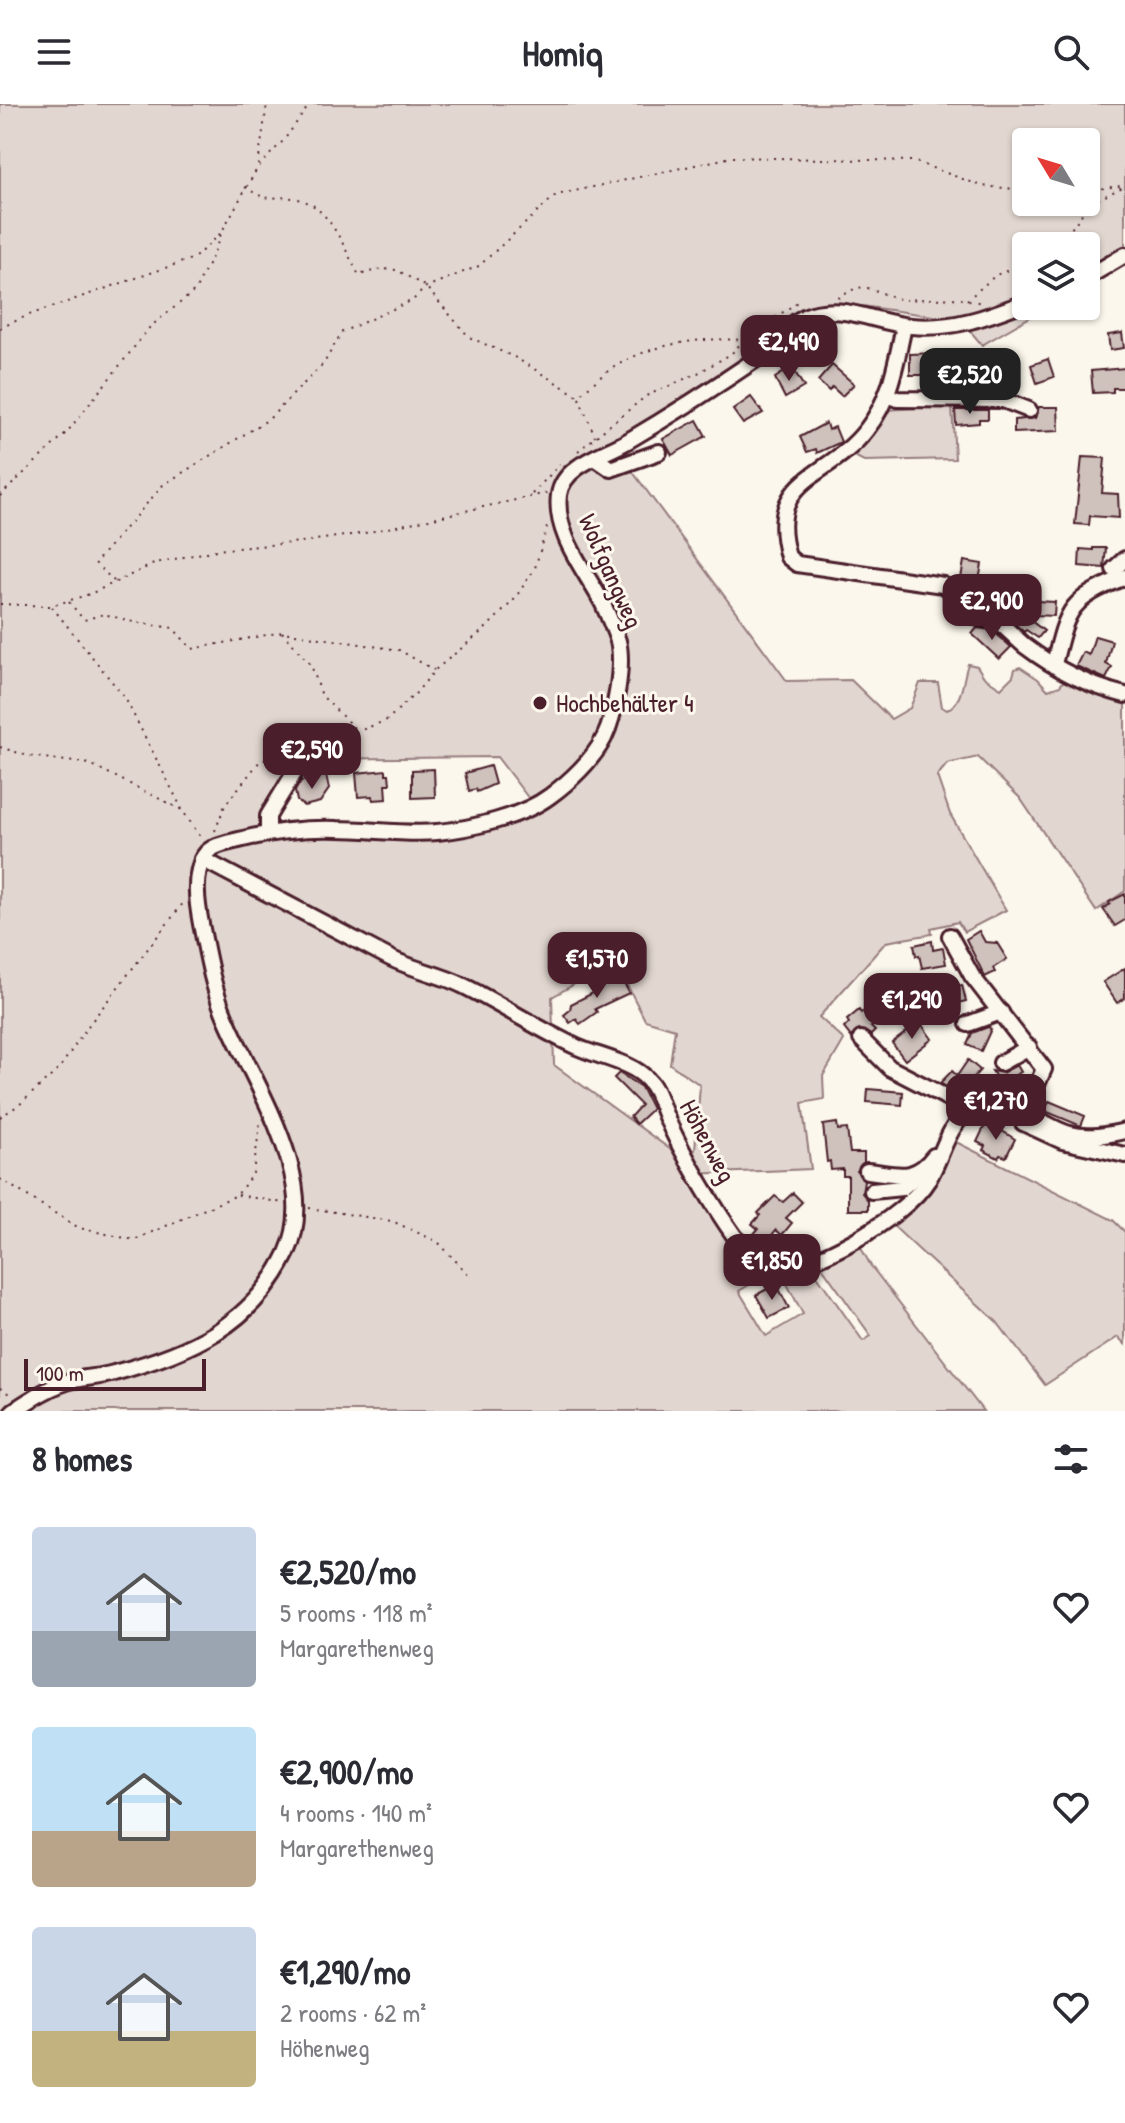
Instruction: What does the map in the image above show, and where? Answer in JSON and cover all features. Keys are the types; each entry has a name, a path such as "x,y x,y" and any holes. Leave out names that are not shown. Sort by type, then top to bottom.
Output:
{"street":[{"path":"1100,270 1125,255"},
{"name":"Wolfgangweg","path":"207,854 268,833 335,829 413,833 457,829 504,816 546,799 580,768 603,740 611,716 618,674 619,645 603,606 569,544 560,516 559,491 568,476 766,353 799,319 827,311 847,312 904,326 961,325 1012,307"},
{"path":"904,326 887,395 868,428 790,495 782,518 788,557 797,564 943,585 950,588 968,610 980,618 994,619 1054,664 1104,689 1125,695"},
{"path":"887,395 897,399 1003,400 1029,410"},
{"path":"595,458 611,469 659,452"},
{"path":"1054,664 1066,617 1073,607 1121,568"},
{"path":"268,833 268,816 296,770"},
{"path":"13,1411 70,1380 104,1376 136,1367 215,1334 242,1316 286,1256 297,1229 297,1206 287,1152 221,1008 207,953 196,894 207,854"},
{"name":"Höhenweg","path":"207,854 413,970 460,984 558,1038 637,1071 656,1091 689,1160 751,1258 766,1271 786,1271 858,1239 905,1207 928,1181 947,1138 967,1113"},
{"path":"950,936 972,976 1044,1069 1024,1113 1023,1123 1062,1141 1125,1155"},
{"path":"968,1024 1001,1012"},
{"path":"861,1039 890,1068 944,1096 967,1113 980,1105 1001,1104 1071,1135 1096,1136 1125,1131"},
{"path":"1001,1063 1029,1047"},
{"path":"872,1191 902,1188 911,1183 947,1138"},
{"path":"867,1171 908,1175 924,1169"}],"path":[{"path":"258,167 267,104"},
{"path":"0,496 68,431 150,327 195,291 245,187 310,104"},
{"path":"114,581 95,563 163,485 269,419 324,363 342,332 413,300 426,287 479,266 556,195 732,157 913,161 982,186 1012,189"},
{"path":"1100,189 1125,186"},
{"path":"1069,232 1089,204 1125,186"},
{"path":"245,187 263,199 298,199 324,213 359,275 380,269 397,270 426,287 469,337 516,358 578,396 595,437"},
{"path":"0,328 194,258 221,233"},
{"path":"967,300 996,275 1012,269"},
{"path":"578,396 608,371 646,351 709,338 744,340"},
{"path":"0,604 51,606 69,602 156,563 216,550 365,533 500,501 559,491"},
{"path":"207,854 225,805 260,761 326,744 387,720 435,670 485,629 514,600 535,568 548,526"},
{"path":"69,602 84,620 104,614 173,628 192,649 282,632 399,650 435,670"},
{"path":"51,606 125,698 207,854"},
{"path":"282,632 311,665 322,696 357,731"},
{"path":"0,747 28,756 90,764 182,810"},
{"path":"0,1117 19,1105 59,1069 88,1026 197,885"},
{"path":"0,1179 79,1228 134,1240 237,1195 253,1173 260,1123"},
{"path":"237,1195 392,1221 438,1242 469,1275"}],"shaded area":[{"path":"0,104 1125,104 1125,262 1100,276 1100,232 1012,232 1012,320 1025,320 982,345 961,320 862,306 811,305 762,345 613,445 787,681 851,680 891,719 910,708 920,683 938,683 942,707 947,710 953,706 960,696 968,664 977,666 984,677 1001,688 1020,667 1048,690 1060,686 1069,673 1125,695 1125,891 1096,911 1020,798 978,757 947,764 937,776 950,814 1006,910 964,932 958,922 931,928 932,934 886,942 819,1017 844,1040 823,1076 824,1099 802,1103 811,1169 693,1174 759,1279 739,1291 766,1336 803,1314 787,1284 786,1274 809,1264 863,1341 871,1336 822,1267 860,1246 871,1266 983,1411 0,1411","holes":["497,757 536,808 404,837 257,830 286,770 302,759","615,961 645,1020 675,1029 670,1064 700,1085 695,1150 681,1157 554,1065 552,997"]},
{"path":"952,406 955,459 864,461 850,454 886,410"},
{"path":"954,1141 1113,1220 1125,1232 1125,1344 1118,1337 1045,1385 997,1322 891,1224"}],"building":[{"path":"1122,333 1124,348 1110,350 1108,335"},
{"path":"939,353 939,375 910,375 910,354"},
{"path":"1048,359 1054,377 1037,383 1031,365"},
{"path":"832,365 854,384 842,396 832,387 829,391 818,381"},
{"path":"792,367 804,387 785,398 775,378"},
{"path":"1125,368 1124,388 1093,393 1091,371"},
{"path":"751,397 763,413 743,424 733,410"},
{"path":"1039,407 1058,407 1059,431 1014,433 1014,420 1035,418"},
{"path":"955,410 988,410 988,419 956,425"},
{"path":"697,420 706,436 672,455 663,439"},
{"path":"826,423 828,430 835,427 841,442 817,453 816,449 807,452 800,437"},
{"path":"1082,457 1105,458 1102,493 1118,494 1119,518 1090,516 1089,525 1075,524"},
{"path":"1106,548 1104,568 1079,566 1080,549"},
{"path":"964,561 982,564 978,586 960,584"},
{"path":"986,586 1044,631 1038,638 1026,630 1024,632 1001,612 983,609 976,604 974,601"},
{"path":"1036,601 1055,602 1054,616 1034,615"},
{"path":"977,628 992,630 1011,647 999,659 972,634"},
{"path":"1095,636 1112,641 1106,664 1112,667 1106,679 1076,666 1083,652 1089,655"},
{"path":"490,766 495,784 477,792 476,789 469,791 465,773"},
{"path":"434,769 435,797 412,798 412,770"},
{"path":"386,770 390,784 386,784 387,799 358,797 356,773"},
{"path":"326,775 329,789 320,802 304,806 297,801 295,791 301,781"},
{"path":"1125,894 1125,920 1115,926 1103,909 1109,902"},
{"path":"979,931 985,942 997,943 1007,959 993,968 995,972 985,977 966,939"},
{"path":"932,941 933,950 943,948 946,964 922,968 914,945"},
{"path":"1125,968 1125,998 1117,1003 1103,982"},
{"path":"620,974 629,993 595,1009 597,1012 580,1024 576,1019 570,1023 564,1015 571,1004 599,990 597,985"},
{"path":"962,985 966,1001 942,1007 939,991"},
{"path":"859,1010 861,1013 866,1010 877,1023 871,1027 875,1031 871,1035 859,1029 851,1037 844,1028 849,1023 847,1020"},
{"path":"920,1022 932,1039 905,1060 892,1043"},
{"path":"988,1027 991,1029 981,1051 967,1045 972,1033"},
{"path":"968,1060 980,1070 971,1080 977,1086 972,1091 977,1096 967,1101 940,1083 952,1071 957,1076"},
{"path":"1017,1065 1021,1072 1000,1084 992,1071 1002,1073"},
{"path":"619,1073 641,1087 652,1109 636,1124 630,1117 641,1105 614,1078"},
{"path":"868,1089 903,1092 902,1105 867,1102"},
{"path":"1049,1101 1085,1116 1081,1126 1045,1111"},
{"path":"837,1123 838,1130 847,1129 850,1153 864,1153 864,1162 857,1171 864,1180 862,1193 868,1200 868,1210 848,1210 848,1176 843,1176 843,1169 831,1170 830,1161 827,1162 823,1125"},
{"path":"985,1125 994,1126 1015,1139 1006,1157 1000,1155 998,1158 983,1150 985,1146 977,1142"},
{"path":"793,1193 802,1202 786,1218 792,1223 782,1235 776,1230 764,1245 752,1236 758,1229 752,1224 760,1215 758,1213 775,1196 783,1202"},
{"path":"771,1287 773,1292 779,1289 789,1308 769,1318 756,1295"}],"place":[{"name":"Hochbehälter 4","path":"540,703"}]}
